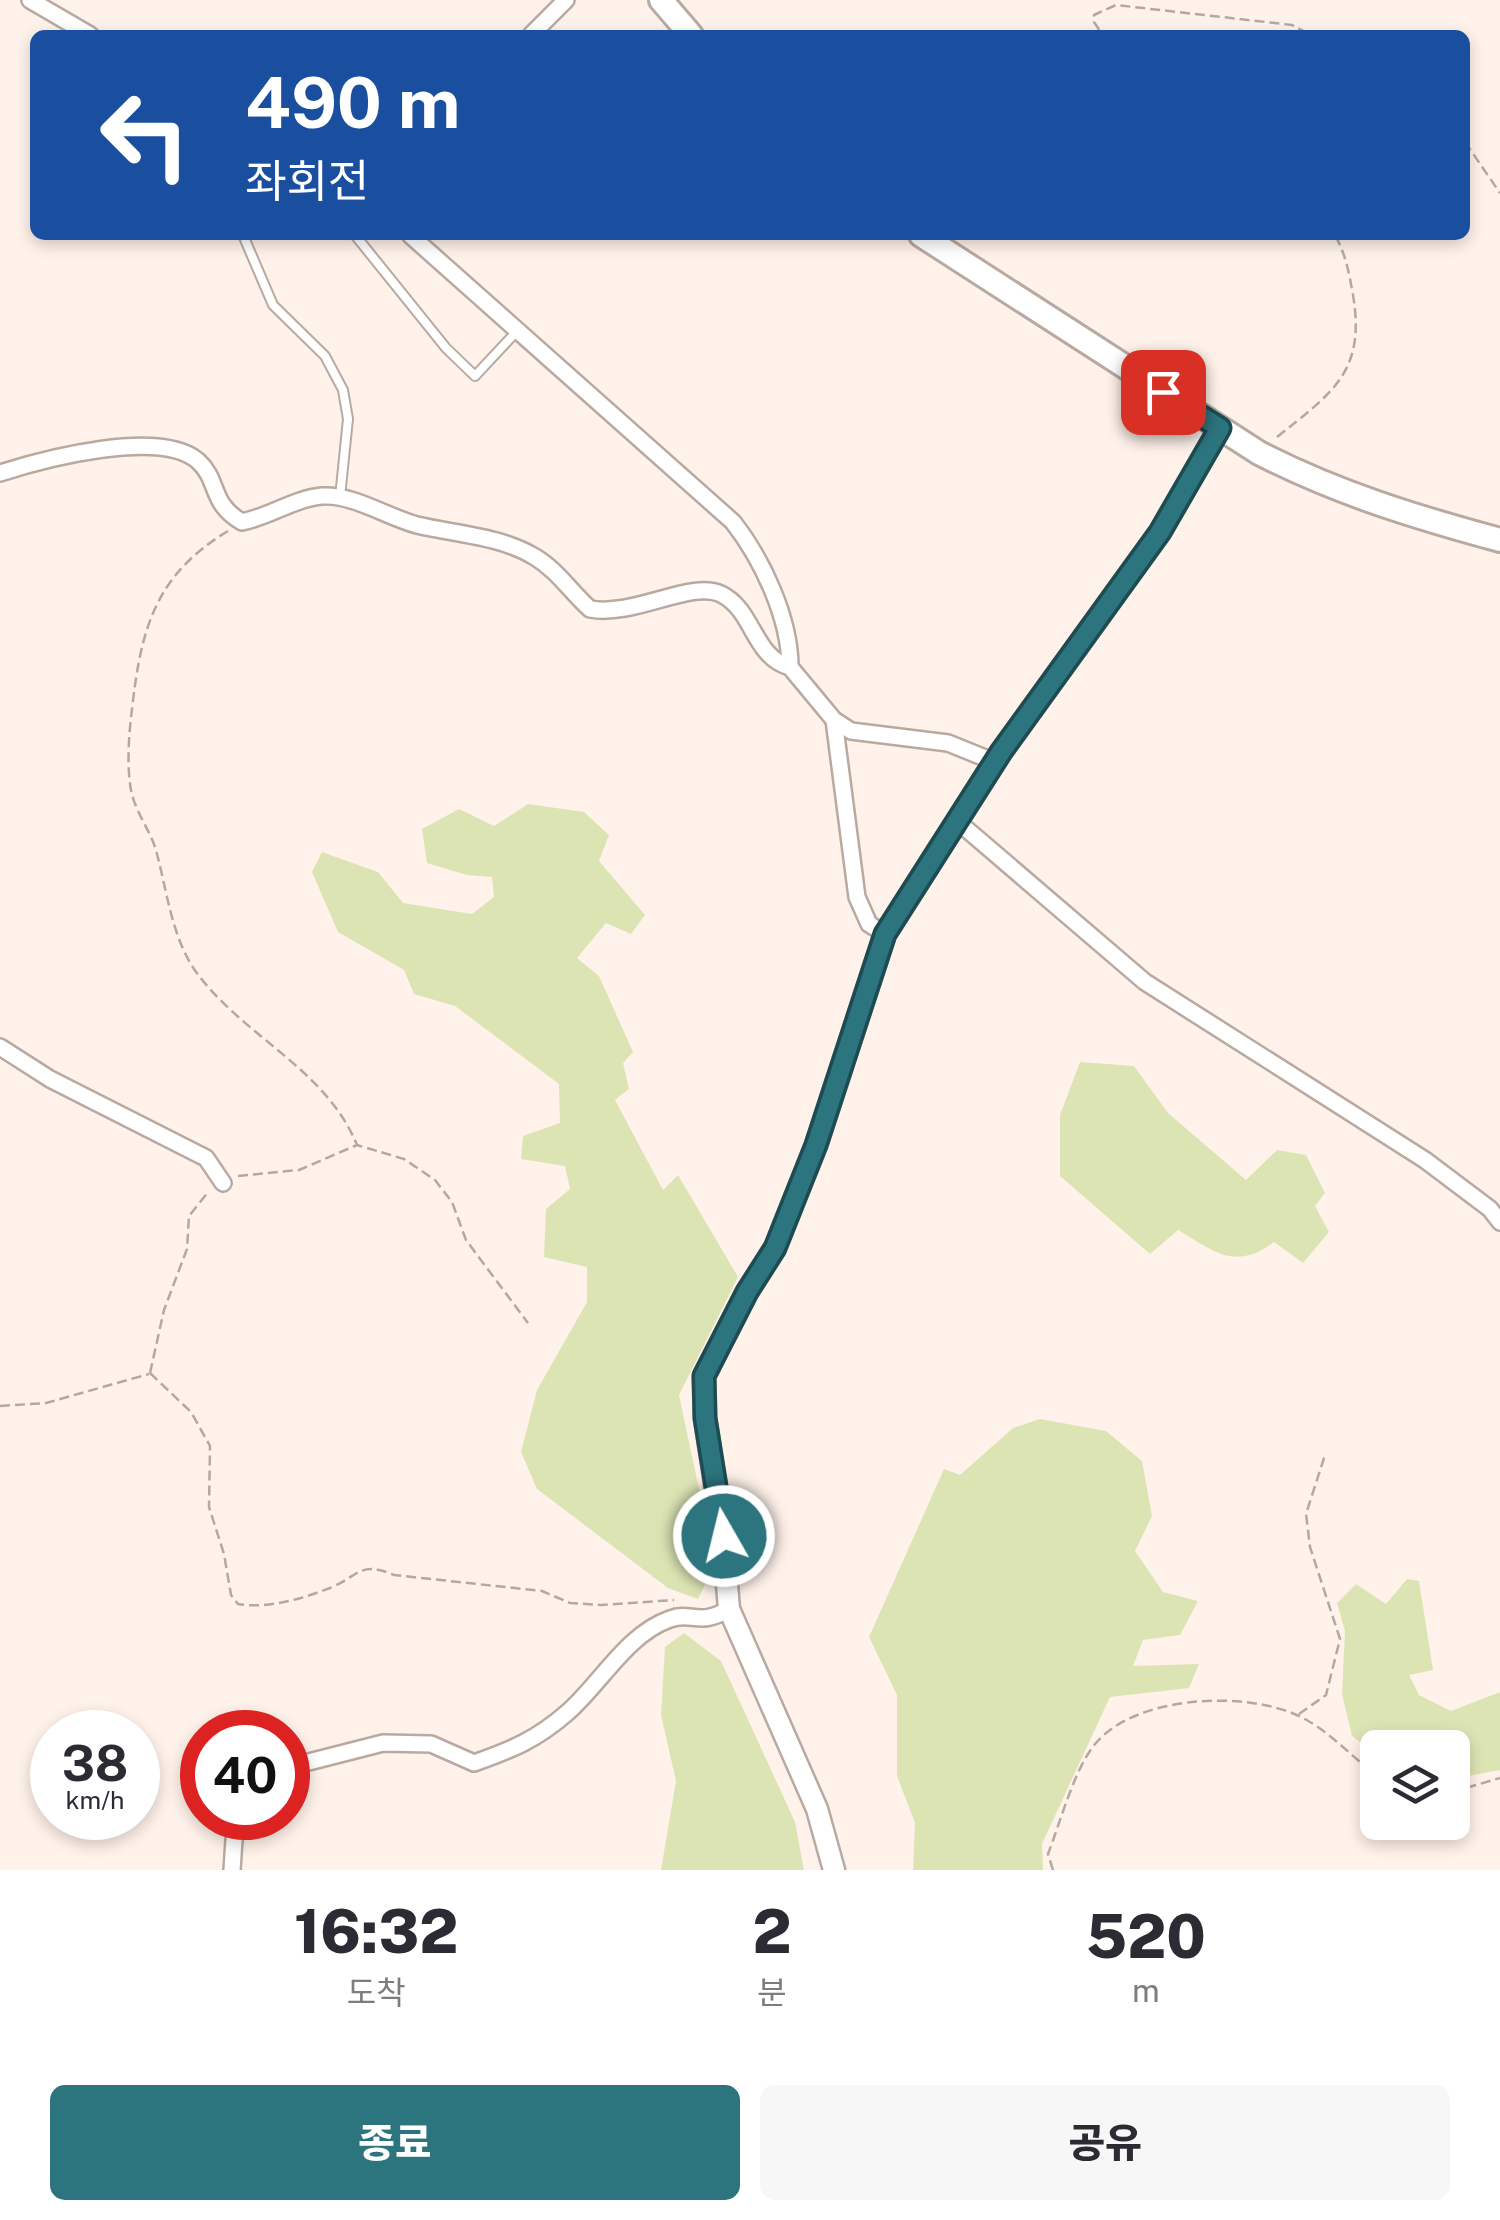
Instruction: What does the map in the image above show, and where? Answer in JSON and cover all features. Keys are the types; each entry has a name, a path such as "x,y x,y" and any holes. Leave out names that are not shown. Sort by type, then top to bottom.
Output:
{"main road":[{"path":"662,0 687,30"},
{"path":"928,240 1259,453 1318,484 1384,508 1500,540"}],"street":[{"path":"30,0 81,30"},
{"path":"537,30 566,0"},
{"path":"416,240 733,522 755,550 766,575 790,652 790,667"},
{"path":"834,1870 816,1809 720,1615 724,1536 705,1418 704,1376 747,1292 775,1248 816,1145 885,934 995,762 1160,532 1220,428"},
{"path":"0,473 77,450 172,448 189,454 203,466 224,512 242,522 264,518 320,496 340,498 416,524 462,532 532,554 555,571 590,609 630,610 698,589 718,592 743,614 761,647 779,664 790,667 834,720 851,731 948,743 995,762"},
{"path":"834,720 858,897 869,924 885,934"},
{"path":"957,821 1145,982 1425,1160 1490,1209 1500,1222"},
{"path":"0,1047 50,1079 206,1158 223,1183"},
{"path":"310,1762 382,1743 431,1744 474,1762 527,1744 570,1710 631,1645 672,1618 720,1615"},
{"path":"232,1870 234,1840"}],"lane":[{"path":"245,240 273,305 324,356 343,390 348,420 340,498"},
{"path":"360,240 446,348 476,376 517,331"}],"path":[{"path":"1099,30 1094,15 1116,5 1292,25 1302,30"},
{"path":"1470,149 1500,193"},
{"path":"1259,453 1328,396 1351,363 1358,327 1346,254 1338,240"},
{"path":"242,522 204,545 164,589 139,647 131,720 130,782 136,812 154,843 179,939 194,969 236,1017 311,1077 347,1120 357,1145"},
{"path":"150,1373 164,1310 187,1250 190,1216 203,1194 247,1173 299,1170 357,1145 404,1159 435,1180 452,1202 466,1240 528,1323"},
{"path":"150,1373 191,1412 210,1446 210,1507 231,1594 238,1604 260,1608 333,1587 357,1570 377,1568 394,1575 542,1592 570,1603 601,1605 672,1599 720,1615"},
{"path":"0,1406 46,1403 150,1373"},
{"path":"1298,1715 1326,1695 1340,1639 1310,1547 1306,1514 1325,1455"},
{"path":"1053,1870 1048,1854 1089,1751 1105,1732 1151,1711 1211,1698 1258,1703 1298,1715 1336,1738 1360,1760"},
{"path":"1470,1787 1500,1778"}],"green space":[{"path":"528,804 584,812 609,835 599,861 645,915 631,934 606,923 577,958 599,976 633,1052 623,1063 629,1089 615,1100 663,1190 678,1175 738,1277 679,1395 700,1494 709,1576 698,1599 668,1588 537,1489 521,1452 537,1390 587,1302 587,1267 544,1257 546,1209 570,1189 565,1166 521,1159 523,1136 560,1123 559,1084 455,1006 414,994 404,970 338,932 312,872 322,852 378,872 403,903 472,914 494,897 492,877 467,875 427,863 422,829 459,809 494,826"},
{"path":"1080,1062 1134,1066 1168,1113 1246,1180 1277,1150 1306,1155 1325,1193 1315,1206 1329,1232 1303,1263 1274,1242 1260,1251 1236,1257 1214,1251 1178,1230 1150,1254 1060,1176 1060,1115"},
{"path":"1040,1419 1106,1431 1142,1461 1152,1516 1135,1551 1163,1592 1198,1601 1180,1635 1143,1640 1133,1666 1199,1664 1189,1688 1110,1697 1042,1844 1043,1870 913,1870 915,1823 897,1776 897,1695 869,1637 944,1469 960,1475 1013,1428"},
{"path":"1407,1579 1419,1581 1433,1670 1409,1675 1419,1695 1451,1711 1500,1692 1500,1770 1470,1776 1470,1730 1360,1730 1360,1742 1352,1736 1342,1694 1345,1631 1337,1603 1356,1584 1386,1604"},
{"path":"684,1633 721,1661 795,1822 804,1870 661,1870 676,1781 661,1715 665,1647"}],"route":[{"path":"724,1536 705,1418 704,1376 747,1292 775,1248 816,1145 885,934 1001,752 1160,532 1220,428 1163,392"}]}
